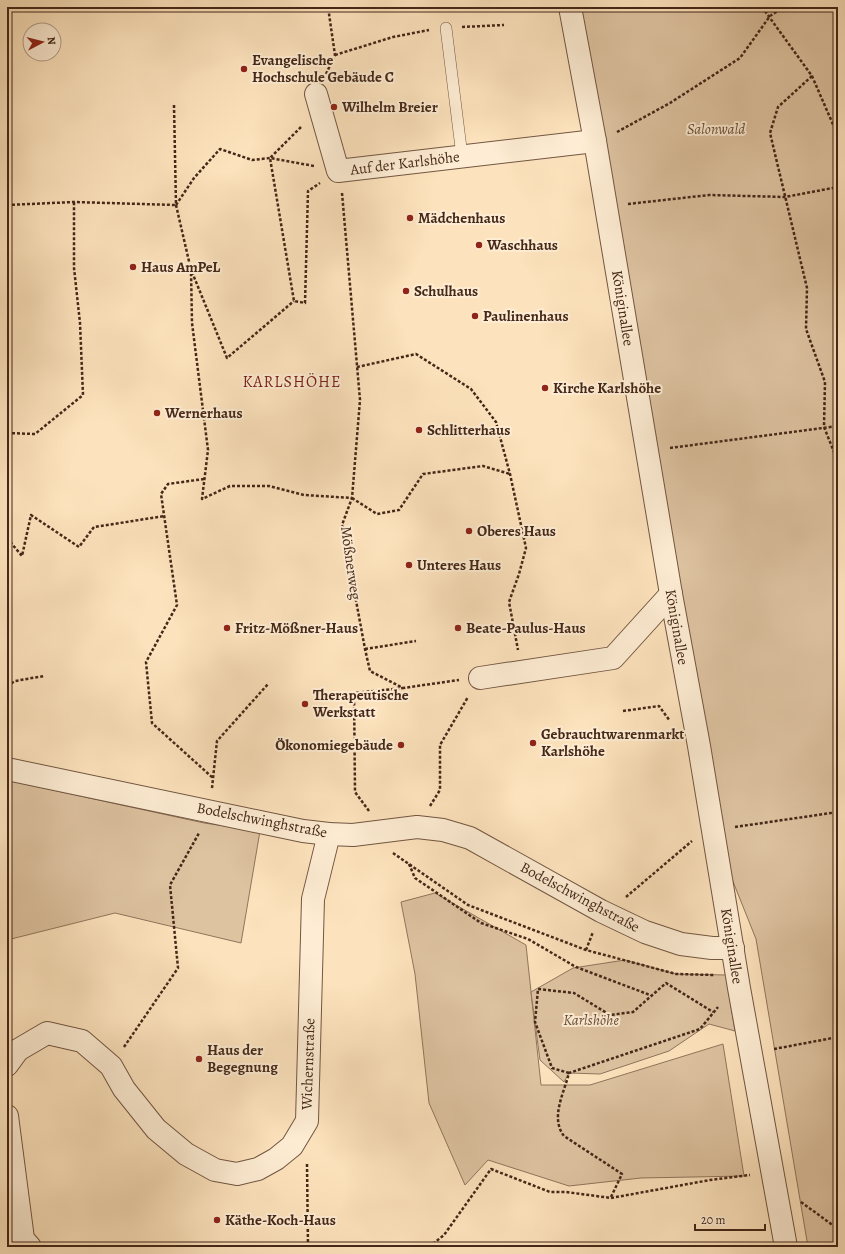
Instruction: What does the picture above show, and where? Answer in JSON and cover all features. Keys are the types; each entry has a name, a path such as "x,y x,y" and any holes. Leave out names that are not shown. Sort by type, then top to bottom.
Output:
{"street":[{"name":"Königinallee","path":"570,7 606,206 646,451 699,746 712,832 786,1247"},
{"name":"Auf der Karlshöhe","path":"316,94 338,171 594,140"},
{"path":"480,678 613,658 671,594"},
{"name":"Bodelschwinghstraße","path":"7,769 329,834 353,835 417,827 444,830 470,838 601,911 646,932 681,944 712,948 733,948"},
{"name":"Wichernstraße","path":"7,1065 18,1050 47,1033 82,1041 111,1066 124,1089 156,1129 186,1154 215,1170 237,1174 258,1169 276,1159 292,1146 307,1121 313,899 329,834"},
{"path":"7,1116 23,1239 30,1247"}],"lane":[{"path":"446,28 462,156"}],"path":[{"path":"270,158 300,130 335,55 328,7"},
{"path":"762,7 812,76 838,136"},
{"path":"594,140 612,135 670,103 740,58 770,16 784,7"},
{"path":"335,55 393,37 446,28 504,25"},
{"path":"812,76 778,107 770,133 807,288 806,329 825,382 824,427 838,462"},
{"path":"174,105 176,205 191,270 227,358 294,301"},
{"path":"176,205 194,178 220,149 252,160 270,158 338,171"},
{"path":"270,158 294,301"},
{"path":"294,301 305,303 308,191 338,171"},
{"name":"Mößnerweg","path":"338,171 344,208 360,400 352,498 342,525 364,649 370,671 403,688"},
{"path":"606,206 709,195 785,197 838,187"},
{"path":"7,205 74,202 176,205"},
{"path":"7,433 35,434 83,395 80,323 74,268 74,202"},
{"path":"191,270 192,323 208,450 202,499 230,486 269,486 304,495 352,498 377,514 399,510 423,474 483,466 510,474"},
{"path":"357,367 416,354 471,389 496,422 510,474 526,548 520,574 509,602 522,672"},
{"path":"646,451 838,426"},
{"path":"204,479 168,484 161,494 178,606 146,662 152,724 213,778 217,741 268,684"},
{"path":"7,538 22,556 31,516 79,547 94,527 164,516"},
{"path":"364,649 416,641"},
{"path":"7,686 15,681 44,676"},
{"path":"480,678 354,693 355,792 384,832 392,853 468,905 586,950 676,974 738,981"},
{"path":"417,827 440,790 440,745 480,678"},
{"path":"623,711 659,706 674,727"},
{"path":"111,1066 178,968 170,885 204,823 209,810"},
{"path":"586,950 601,911 630,895 693,840 712,832 838,812"},
{"path":"409,864 415,878 482,923 528,939 576,967 650,995"},
{"path":"713,1012 666,983 650,995 633,1012 610,1015 574,993 538,989 535,1022 552,1068 569,1073 700,1030 738,981"},
{"path":"774,1049 838,1037"},
{"path":"569,1073 558,1115 557,1123 559,1129 564,1136 622,1174 611,1198"},
{"path":"307,1160 308,1247"},
{"path":"429,1247 444,1235 491,1169 550,1192 566,1192 611,1198 710,1180 750,1175 774,1183 838,1229"}],"green space":[{"name":"Salonwald","path":"572,7 838,7 838,1247 808,1247 756,939 726,864"},
{"path":"7,780 204,823 260,831 241,943 115,913 7,940"},
{"path":"435,893 526,945 541,1085 590,1085 723,1044 744,1176 641,1178 569,1186 488,1160 465,1185 429,1103 415,974 401,902"},
{"name":"Karlshöhe","path":"625,960 676,974 726,975 735,1031 709,1024 669,1051 600,1074 569,1073 564,1082 540,1060 531,992 573,968"}],"place":[{"name":"Evangelische Hochschule Gebäude C","path":"244,69"},
{"name":"Wilhelm Breier","path":"334,107"},
{"name":"Mädchenhaus","path":"410,218"},
{"name":"Waschhaus","path":"479,245"},
{"name":"Haus AmPeL","path":"133,267"},
{"name":"Schulhaus","path":"406,291"},
{"name":"Paulinenhaus","path":"475,316"},
{"name":"Kirche Karlshöhe","path":"545,388"},
{"name":"Wernerhaus","path":"157,413"},
{"name":"Schlitterhaus","path":"419,430"},
{"name":"Oberes Haus","path":"469,531"},
{"name":"Unteres Haus","path":"409,565"},
{"name":"Fritz-Mößner-Haus","path":"227,628"},
{"name":"Beate-Paulus-Haus","path":"458,628"},
{"name":"Therapeutische Werkstatt","path":"305,704"},
{"name":"Gebrauchtwarenmarkt Karlshöhe","path":"533,743"},
{"name":"Ökonomiegebäude","path":"401,745"},
{"name":"Haus der Begegnung","path":"199,1059"},
{"name":"Käthe-Koch-Haus","path":"217,1220"}],"district":[{"name":"KARLSHÖHE","path":"292,381"}]}
